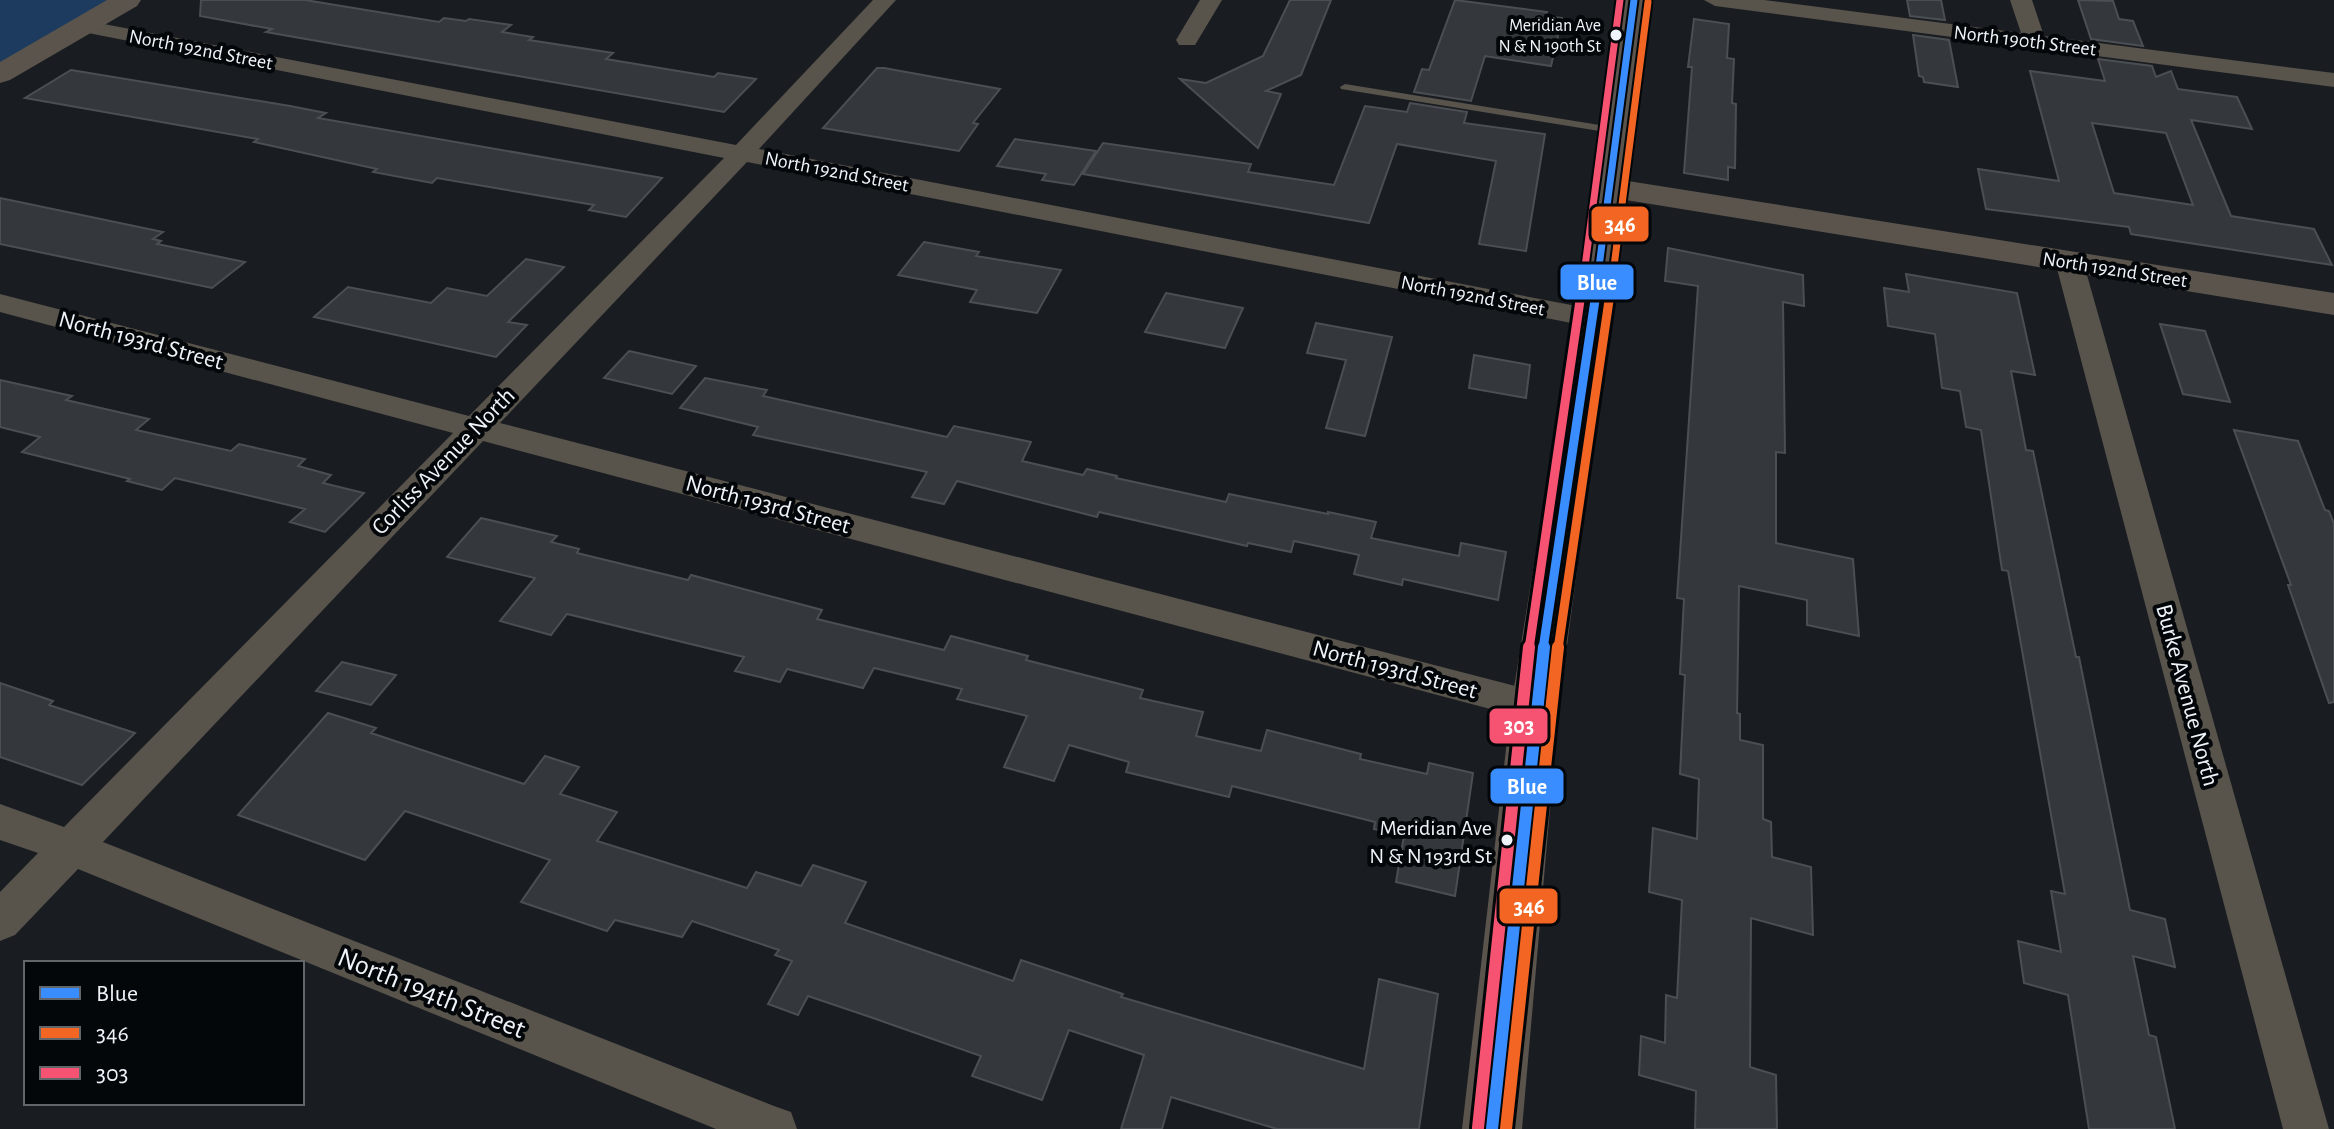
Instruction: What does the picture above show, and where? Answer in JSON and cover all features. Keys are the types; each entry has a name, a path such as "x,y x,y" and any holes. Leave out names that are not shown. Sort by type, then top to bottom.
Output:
{"street":[{"path":"0,74 127,0"},
{"name":"Corliss Avenue North","path":"0,921 743,152 885,0"},
{"path":"1187,40 1211,0"},
{"path":"1492,1129 1535,706 1611,188 1634,0"},
{"name":"North 190th Street","path":"1715,0 2334,80"},
{"path":"2021,0 2035,41"},
{"name":"North 192nd Street","path":"83,26 1592,318"},
{"name":"North 192nd Street","path":"1611,188 2334,304"},
{"name":"Burke Avenue North","path":"2069,261 2306,1129"},
{"name":"North 193rd Street","path":"0,303 1535,706"},
{"name":"North 194th Street","path":"0,822 70,847 774,1129"}],"lane":[{"path":"1345,87 1618,131"}],"shaded area":[{"path":"0,0 111,0 0,63"}],"building":[{"path":"201,0 305,0 439,22 444,18 469,19 511,25 502,32 533,37 529,40 613,53 606,59 714,77 718,73 756,79 724,112 266,32 272,29 200,16"},
{"path":"1290,0 1331,0 1301,75 1266,91 1281,94 1258,148 1180,79 1206,83 1263,56"},
{"path":"1455,0 1547,12 1546,16 1562,18 1551,66 1485,56 1471,101 1414,92 1422,69 1429,70"},
{"path":"1907,0 1941,0 1945,20 1910,16"},
{"path":"2078,0 2113,1 2119,19 2133,21 2143,46 2091,39"},
{"path":"1694,19 1729,24 1727,58 1734,59 1732,103 1736,104 1735,168 1728,167 1728,180 1684,173 1692,67 1688,67"},
{"path":"1913,35 1949,40 1958,87 1924,82 1923,77 1919,76"},
{"path":"2098,59 2152,66 2156,77 2171,71 2178,89 2237,97 2252,129 2191,120 2231,216 2314,229 2332,265 2131,234 2129,227 1986,209 1978,169 2059,181 2030,71 2105,81","holes":["2092,123 2166,133 2193,205 2114,193"]},
{"path":"877,68 1000,89 973,123 978,124 959,151 823,128"},
{"path":"71,70 290,106 326,113 318,118 662,178 626,217 589,210 594,205 437,178 432,183 373,172 377,169 254,142 258,139 25,98"},
{"path":"1410,103 1467,112 1464,123 1545,134 1526,251 1479,244 1496,161 1397,144 1369,223 1083,174 1103,143 1251,164 1248,172 1334,185 1365,106 1407,112"},
{"path":"1015,139 1096,151 1074,185 1042,180 1046,174 997,166"},
{"path":"0,198 163,232 153,239 161,241 157,244 245,262 212,288 0,244"},
{"path":"924,242 979,252 976,256 1061,270 1037,313 970,302 977,290 898,275"},
{"path":"1668,248 1803,275 1804,306 1783,302 1785,453 1776,452 1776,543 1853,559 1859,636 1807,625 1807,600 1739,586 1737,713 1740,714 1740,740 1763,745 1763,819 1771,822 1772,857 1811,867 1813,935 1751,918 1750,1067 1776,1075 1777,1129 1695,1129 1696,1091 1639,1075 1641,1036 1665,1043 1666,995 1677,998 1682,900 1649,892 1653,828 1697,839 1699,779 1680,774 1685,675 1680,674 1684,599 1677,598 1698,286 1665,281"},
{"path":"526,259 564,267 508,322 527,325 496,357 314,317 348,287 431,303 447,288 487,296"},
{"path":"1906,274 2017,293 2035,375 2011,371 2026,450 2033,451 2076,657 2079,657 2130,910 2165,919 2175,967 2133,956 2149,1035 2156,1037 2175,1129 2089,1129 2068,995 2024,983 2018,941 2061,952 2051,891 2065,894 2008,571 2002,570 1981,430 1966,427 1960,391 1942,388 1935,334 1888,326 1884,288 1909,292"},
{"path":"1166,293 1243,308 1225,348 1145,332"},
{"path":"1316,323 1392,337 1365,436 1326,428 1346,360 1307,353"},
{"path":"2160,324 2205,331 2230,402 2183,394"},
{"path":"629,351 696,366 672,394 604,378"},
{"path":"1474,355 1530,365 1526,398 1469,388"},
{"path":"705,378 767,390 763,396 947,437 954,426 1031,442 1022,461 1083,475 1087,469 1226,502 1229,494 1376,522 1371,538 1459,556 1461,543 1506,552 1498,600 1403,579 1402,585 1354,574 1359,555 1294,541 1291,552 1248,543 1247,546 1099,512 1097,517 957,481 944,504 912,497 927,472 753,435 758,427 680,408"},
{"path":"0,380 72,396 66,400 149,419 136,430 231,451 239,444 305,459 298,466 331,475 323,483 364,493 325,532 290,522 305,509 175,478 162,490 22,452 40,437 0,427"},
{"path":"2234,430 2298,441 2325,510 2329,511 2334,524 2334,702 2329,703 2288,585 2291,585"},
{"path":"481,518 557,536 551,542 579,549 577,553 688,580 691,575 822,610 817,619 944,650 951,636 1028,656 1026,660 1143,690 1140,698 1203,712 1196,736 1261,751 1267,730 1361,754 1360,759 1427,774 1429,763 1473,773 1455,896 1396,882 1404,836 1374,829 1375,822 1232,786 1229,797 1126,772 1129,762 1069,745 1054,781 1004,767 1027,716 957,699 962,689 874,668 863,688 787,669 780,682 735,671 744,657 567,614 551,635 500,621 535,578 447,557"},
{"path":"342,662 396,675 371,705 316,691"},
{"path":"0,683 53,701 49,705 135,733 82,785 0,757"},
{"path":"328,713 376,728 371,733 524,784 545,756 579,767 560,794 617,812 597,841 747,888 756,872 801,886 813,865 866,882 845,923 1013,981 1021,960 1123,994 1121,997 1364,1069 1379,979 1438,994 1419,1129 1277,1129 1171,1097 1162,1129 1121,1129 1144,1055 1069,1030 1042,1100 972,1076 981,1056 873,1018 808,996 798,1015 768,1004 792,961 775,955 779,950 692,921 682,937 615,920 607,931 521,902 550,860 405,811 365,860 238,815"}],"transit line":[{"name":"303","path":"1478,1128 1521,704 1597,186 1620,0"},
{"name":"Blue","path":"1492,1129 1535,706 1611,188 1634,0"},
{"name":"346","path":"1506,1129 1549,708 1625,190 1648,2"}],"place":[{"name":"Meridian Ave N & N 190th St","path":"1616,35"},
{"name":"Meridian Ave N & N 193rd St","path":"1507,840"}]}
